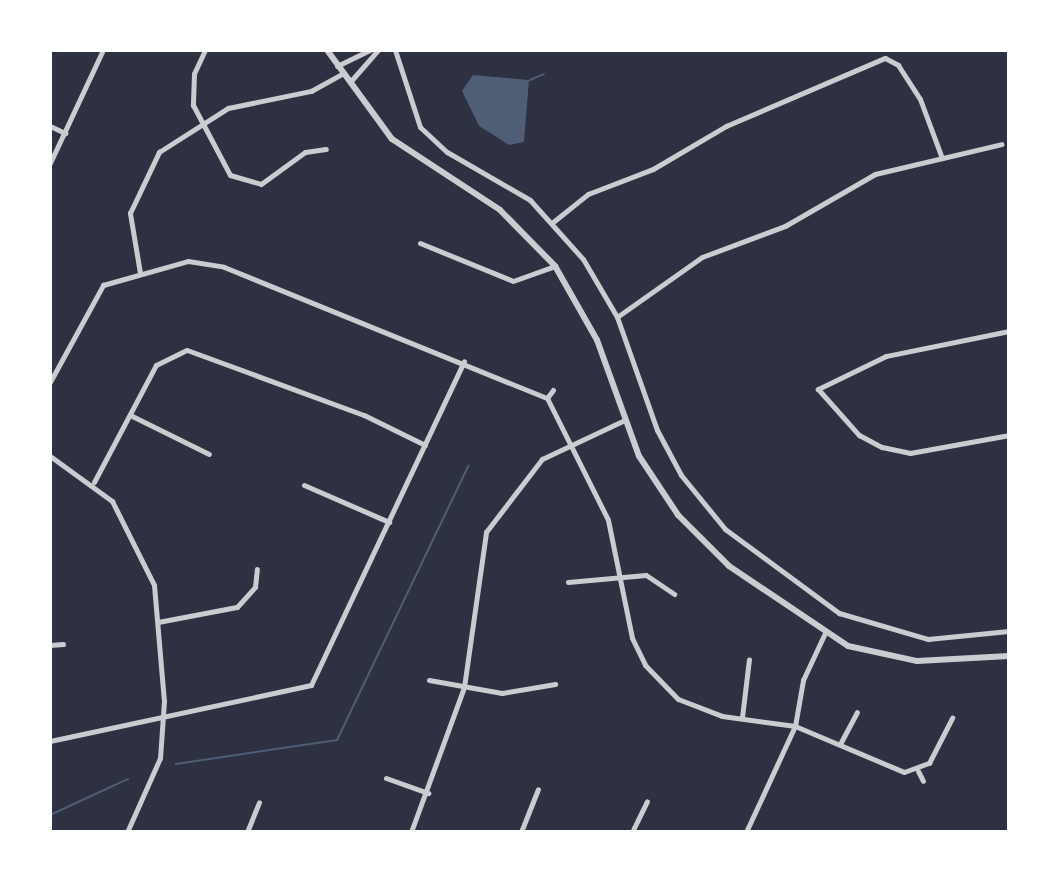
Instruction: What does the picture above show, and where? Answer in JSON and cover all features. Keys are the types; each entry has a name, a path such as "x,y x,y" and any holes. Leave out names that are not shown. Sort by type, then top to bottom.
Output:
{"street":[{"path":"50,163 103,50"},
{"path":"205,50 191,90 201,120 223,166 251,184 271,180 305,152 326,149"},
{"path":"327,50 349,83 404,151 500,210 555,266 597,340 625,420 655,483 710,549 824,635 917,661 1009,656"},
{"path":"337,66 370,50"},
{"path":"349,83 378,50"},
{"path":"395,50 420,127 434,142 509,185 553,222 617,317 657,430 681,475 756,556 839,613 901,635 1009,631"},
{"path":"553,222 588,194 653,169 726,126 885,58 898,65 920,99 942,158"},
{"path":"140,273 128,234 142,182 159,152 201,120 311,91 343,73"},
{"path":"50,126 65,133"},
{"path":"617,317 702,257 785,226 875,174 1002,144"},
{"path":"420,243 513,281 555,266"},
{"path":"50,382 103,285 140,273 207,262 465,360 547,398 574,442 608,520 632,638 658,682 701,710 795,726 884,766 918,771"},
{"path":"1009,331 886,356 818,389 859,435 882,447 910,453 1009,435"},
{"path":"94,482 156,365 187,350 364,415 425,445"},
{"path":"50,741 311,685 465,360"},
{"path":"547,398 553,390"},
{"path":"130,415 209,454"},
{"path":"411,832 428,793 464,687 486,532 542,459 625,420"},
{"path":"50,456 94,482 145,555 158,622 164,715 160,758 127,832"},
{"path":"304,485 389,522"},
{"path":"158,622 237,607 255,587 257,569"},
{"path":"568,582 646,575 674,594"},
{"path":"746,832 795,726 803,680 824,635"},
{"path":"50,645 63,644"},
{"path":"742,717 749,659"},
{"path":"429,680 502,693 555,684"},
{"path":"840,744 857,712"},
{"path":"918,771 942,744 952,718"},
{"path":"918,771 923,781"},
{"path":"386,778 428,793"},
{"path":"521,832 538,789"},
{"path":"632,832 647,801"},
{"path":"247,832 259,802"}],"water":[{"path":"473,75 529,80 524,142 509,145 479,126 462,91"}],"waterway":[{"path":"530,80 544,74"},
{"path":"176,764 337,740 468,466"},
{"path":"50,815 128,779"}]}
